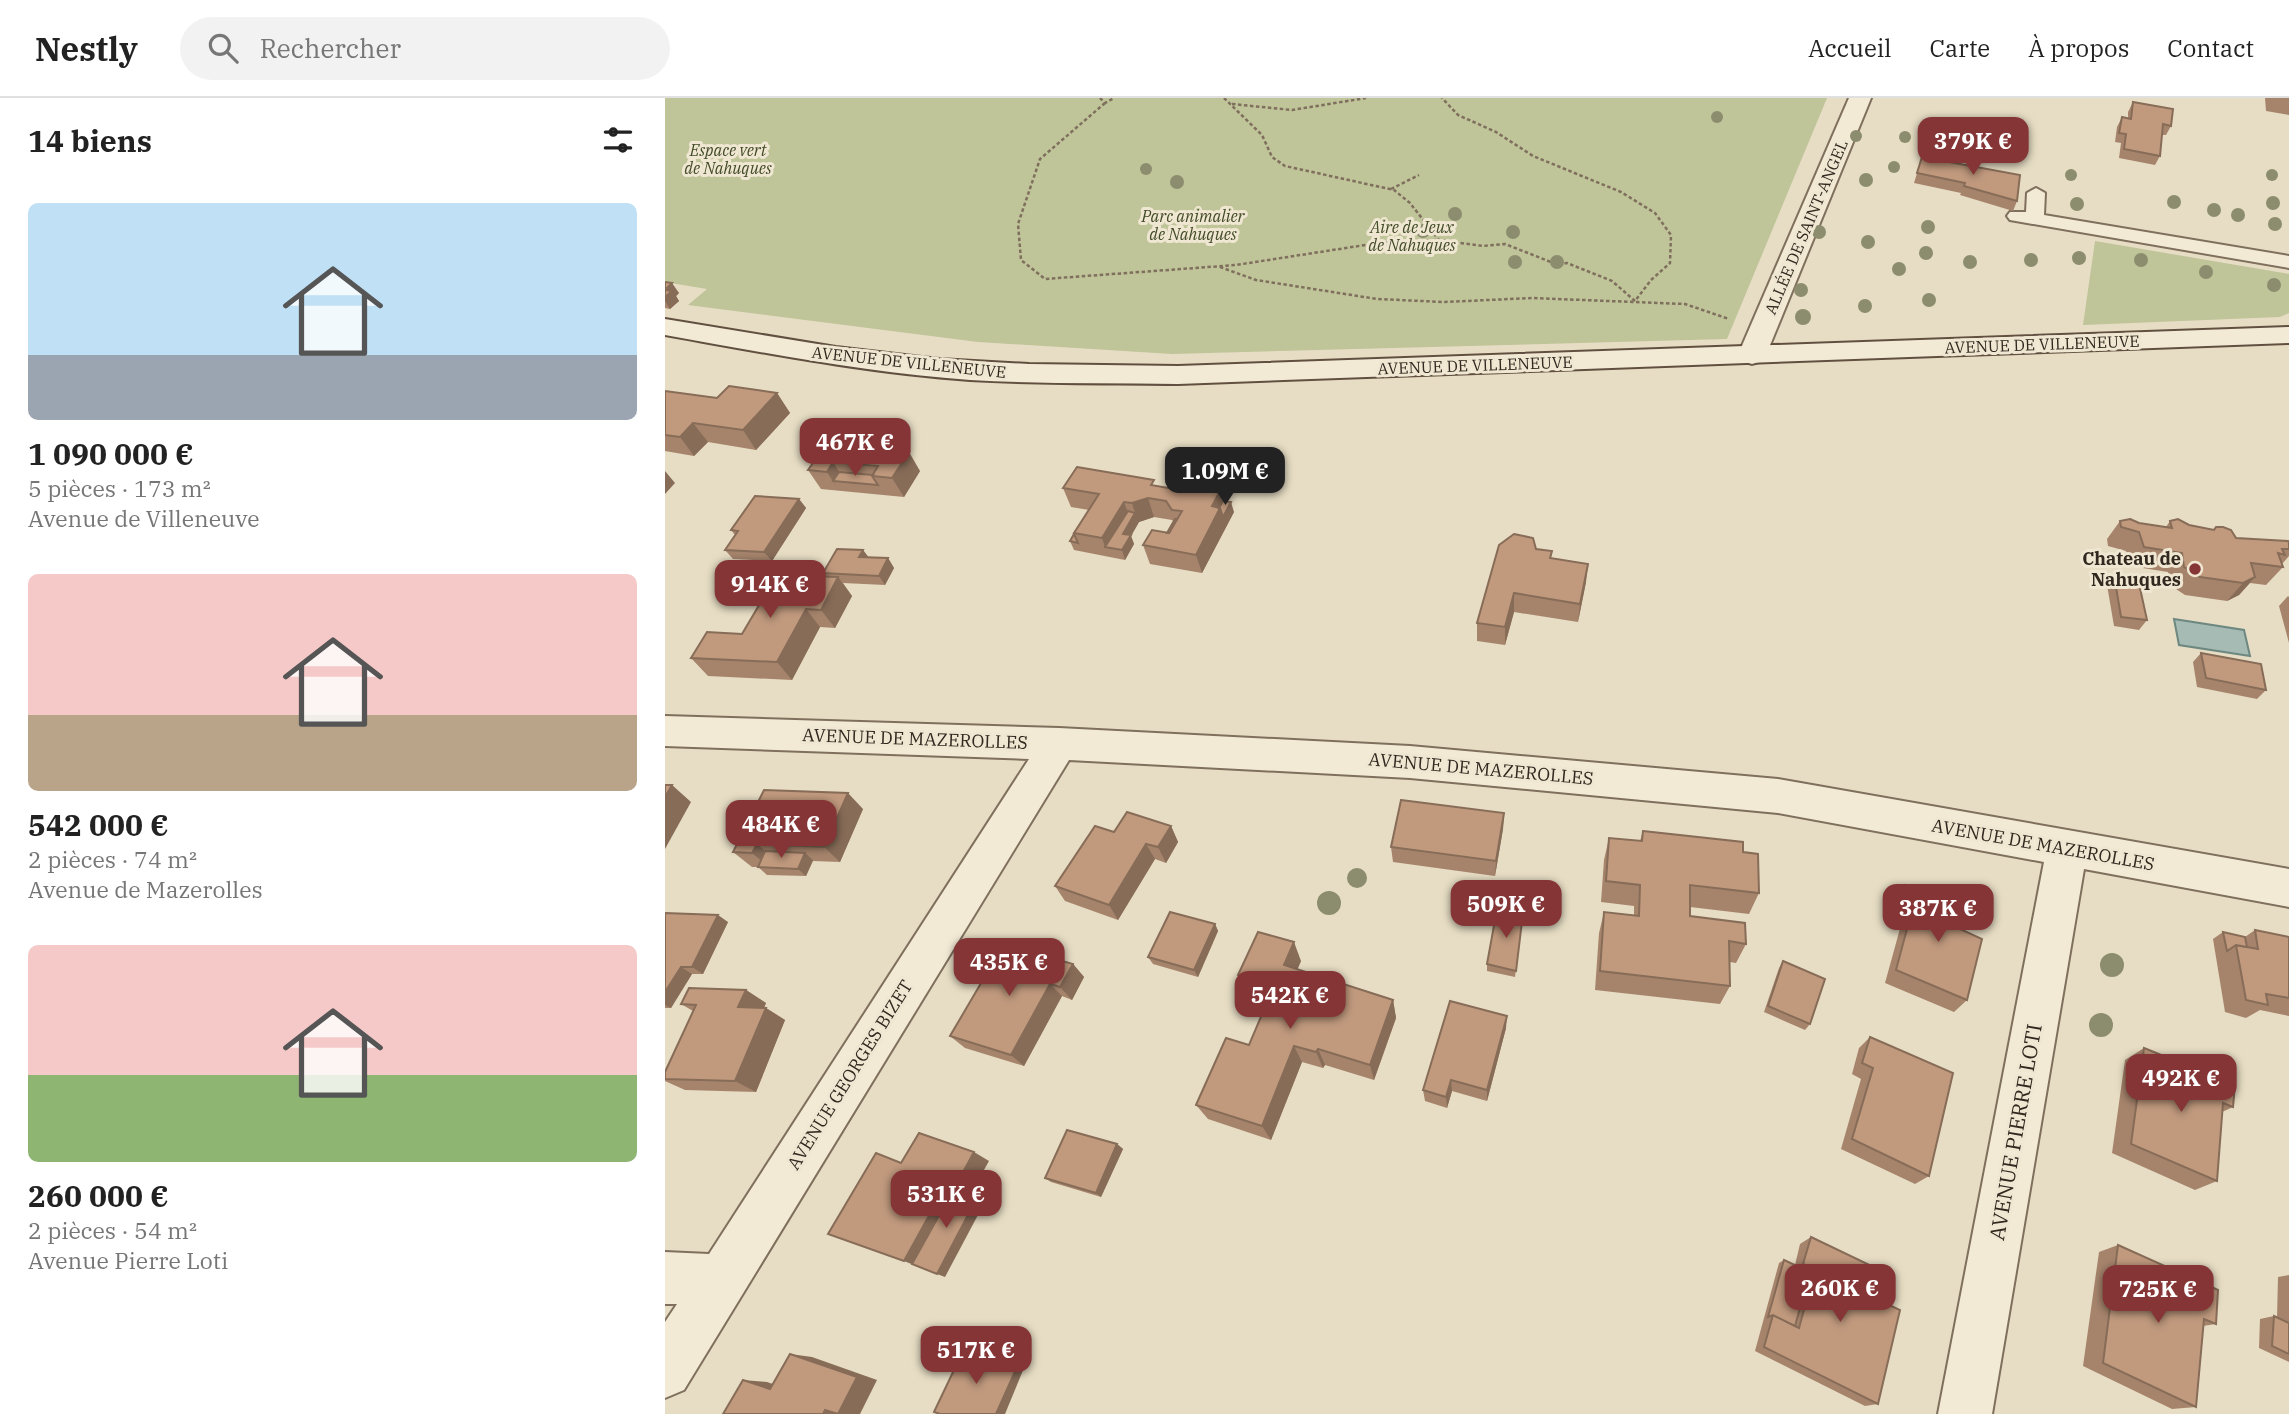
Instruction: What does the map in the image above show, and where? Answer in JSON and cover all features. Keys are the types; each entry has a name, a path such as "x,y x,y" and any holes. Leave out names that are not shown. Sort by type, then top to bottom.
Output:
{"street":[{"name":"ALLÉE DE SAINT-ANGEL","path":"1757,344 1860,98"},
{"name":"AVENUE DE VILLENEUVE","path":"665,327 797,351 940,368 1050,374 1178,375 1757,344 2289,335"},
{"name":"AVENUE DE MAZEROLLES","path":"665,731 1059,744 1410,762 1778,796 2289,888"},
{"name":"AVENUE GEORGES BIZET","path":"665,1371 1059,744"},
{"name":"AVENUE PIERRE LOTI","path":"1965,1414 2067,850"},
{"path":"665,1278 720,1280"}],"lane":[{"path":"2036,193 2026,218 2289,262"}],"path":[{"path":"1100,98 1105,103"},
{"path":"1114,98 1040,159 1018,224 1021,260 1045,279 1236,265 1378,243 1439,240 1483,246 1505,244 1556,264 1567,263 1612,281 1635,301"},
{"path":"1224,98 1262,135 1272,157 1285,166 1400,193 1433,229 1439,240"},
{"path":"1231,104 1255,104 1283,110 1323,107 1366,98"},
{"path":"1442,98 1458,115 1496,132 1533,156 1621,192 1655,213 1671,235 1671,263 1651,280 1635,301"},
{"path":"1390,190 1419,175"},
{"path":"1216,265 1256,280 1377,299 1635,301 1685,304 1757,344"}],"green space":[{"name":"Parc animalier de Nahuques","path":"665,98 1827,98 1727,339 1172,354 978,342 688,305 707,289 671,283 665,286"},
{"path":"2095,241 2289,274 2289,313 2280,317 2083,325"}],"water":[{"path":"2174,619 2244,630 2250,656 2179,645"}],"building":[{"path":"2133,102 2173,109 2171,126 2163,124 2160,156 2124,149 2126,134 2119,133 2122,117 2131,119"},
{"path":"1922,157 2020,175 2017,201 1964,186 1965,183 1917,173"},
{"path":"729,386 777,393 743,430 693,423 680,437 665,435 665,391 717,398"},
{"path":"826,445 909,452 892,478 872,476 878,466 833,462 827,472 808,470"},
{"path":"1077,467 1154,480 1151,485 1174,489 1177,484 1220,491 1212,506 1220,508 1196,555 1143,545 1152,530 1169,533 1182,511 1172,510 1166,501 1148,498 1132,503 1124,502 1102,538 1074,533 1099,494 1063,488"},
{"path":"839,472 873,475 878,485 833,481"},
{"path":"755,496 799,499 764,552 725,550 738,531 731,530"},
{"path":"1223,501 1231,502 1223,517 1219,508"},
{"path":"1128,511 1135,513 1123,534 1131,535 1122,550 1105,547"},
{"path":"2130,519 2172,528 2170,521 2178,519 2189,525 2214,530 2216,527 2223,527 2231,530 2236,538 2288,541 2289,549 2282,549 2285,555 2278,553 2283,567 2251,563 2255,577 2243,583 2200,577 2184,567 2182,553 2144,547 2139,532 2121,527 2120,521"},
{"path":"1074,534 1078,543 1070,541"},
{"path":"1514,534 1533,538 1536,549 1552,551 1550,558 1588,564 1580,604 1514,593 1505,627 1477,623 1499,545"},
{"path":"837,549 863,550 859,557 888,558 879,576 823,573"},
{"path":"769,575 838,577 821,610 806,609 777,662 691,658 707,632 742,634 768,590 761,590"},
{"path":"2114,575 2138,579 2147,620 2121,617"},
{"path":"2201,653 2261,664 2266,690 2206,678"},
{"path":"665,785 672,785 665,797"},
{"path":"764,790 848,793 824,847 757,844 752,853 733,852"},
{"path":"1401,800 1504,813 1496,861 1391,847"},
{"path":"1127,812 1171,826 1158,847 1146,844 1109,905 1055,886 1095,826 1114,832"},
{"path":"1643,831 1743,842 1743,852 1758,854 1759,893 1690,885 1690,916 1745,923 1746,944 1729,941 1730,986 1600,971 1604,912 1639,916 1640,885 1606,881 1609,838 1642,841"},
{"path":"765,851 805,853 798,869 758,867"},
{"path":"1905,885 1965,910 1960,929 1982,939 1967,1000 1896,970 1912,910 1899,905"},
{"path":"1497,909 1523,913 1516,971 1487,964"},
{"path":"1170,912 1215,924 1194,970 1148,957"},
{"path":"665,913 718,915 692,967 681,967 665,992"},
{"path":"2255,930 2289,937 2289,998 2266,994 2268,1005 2246,1000 2236,945 2258,949"},
{"path":"1258,932 1294,942 1284,965 1393,1000 1370,1065 1318,1049 1316,1052 1294,1046 1262,1126 1196,1105 1226,1038 1249,1045 1274,986 1238,975"},
{"path":"2223,932 2245,937 2247,947 2236,945 2227,951"},
{"path":"1004,944 1073,964 1060,987 1050,984 1011,1055 950,1036"},
{"path":"1783,961 1825,979 1810,1024 1768,1006"},
{"path":"689,988 746,990 738,1007 766,1008 735,1081 665,1079 665,1072 696,1005 681,1004"},
{"path":"1450,1001 1507,1016 1487,1090 1451,1080 1446,1097 1423,1090"},
{"path":"1870,1037 1953,1073 1929,1176 1852,1139 1873,1068 1862,1063"},
{"path":"2144,1048 2235,1085 2233,1107 2223,1103 2217,1181 2131,1144"},
{"path":"1067,1130 1117,1144 1096,1193 1045,1178"},
{"path":"919,1133 974,1152 956,1185 948,1181 904,1261 828,1234 876,1153 901,1163"},
{"path":"956,1185 979,1194 937,1274 912,1264"},
{"path":"1811,1237 1880,1270 1874,1298 1900,1310 1878,1404 1764,1347 1773,1315 1799,1328 1815,1269 1803,1264"},
{"path":"2118,1245 2218,1290 2216,1324 2204,1319 2196,1407 2103,1363"},
{"path":"1784,1260 1810,1272 1795,1326 1773,1315 1768,1317"},
{"path":"2274,1316 2289,1323 2289,1354 2272,1346"},
{"path":"964,1349 1017,1367 996,1414 934,1412"},
{"path":"790,1354 857,1377 838,1414 825,1410 823,1414 723,1414 743,1380 770,1389"}],"place":[{"name":"Chateau de Nahuques","path":"2195,569"}],"park label":[{"name":"Espace vert de Nahuques","path":"728,159"},
{"name":"Aire de Jeux de Nahuques","path":"1412,236"}]}
